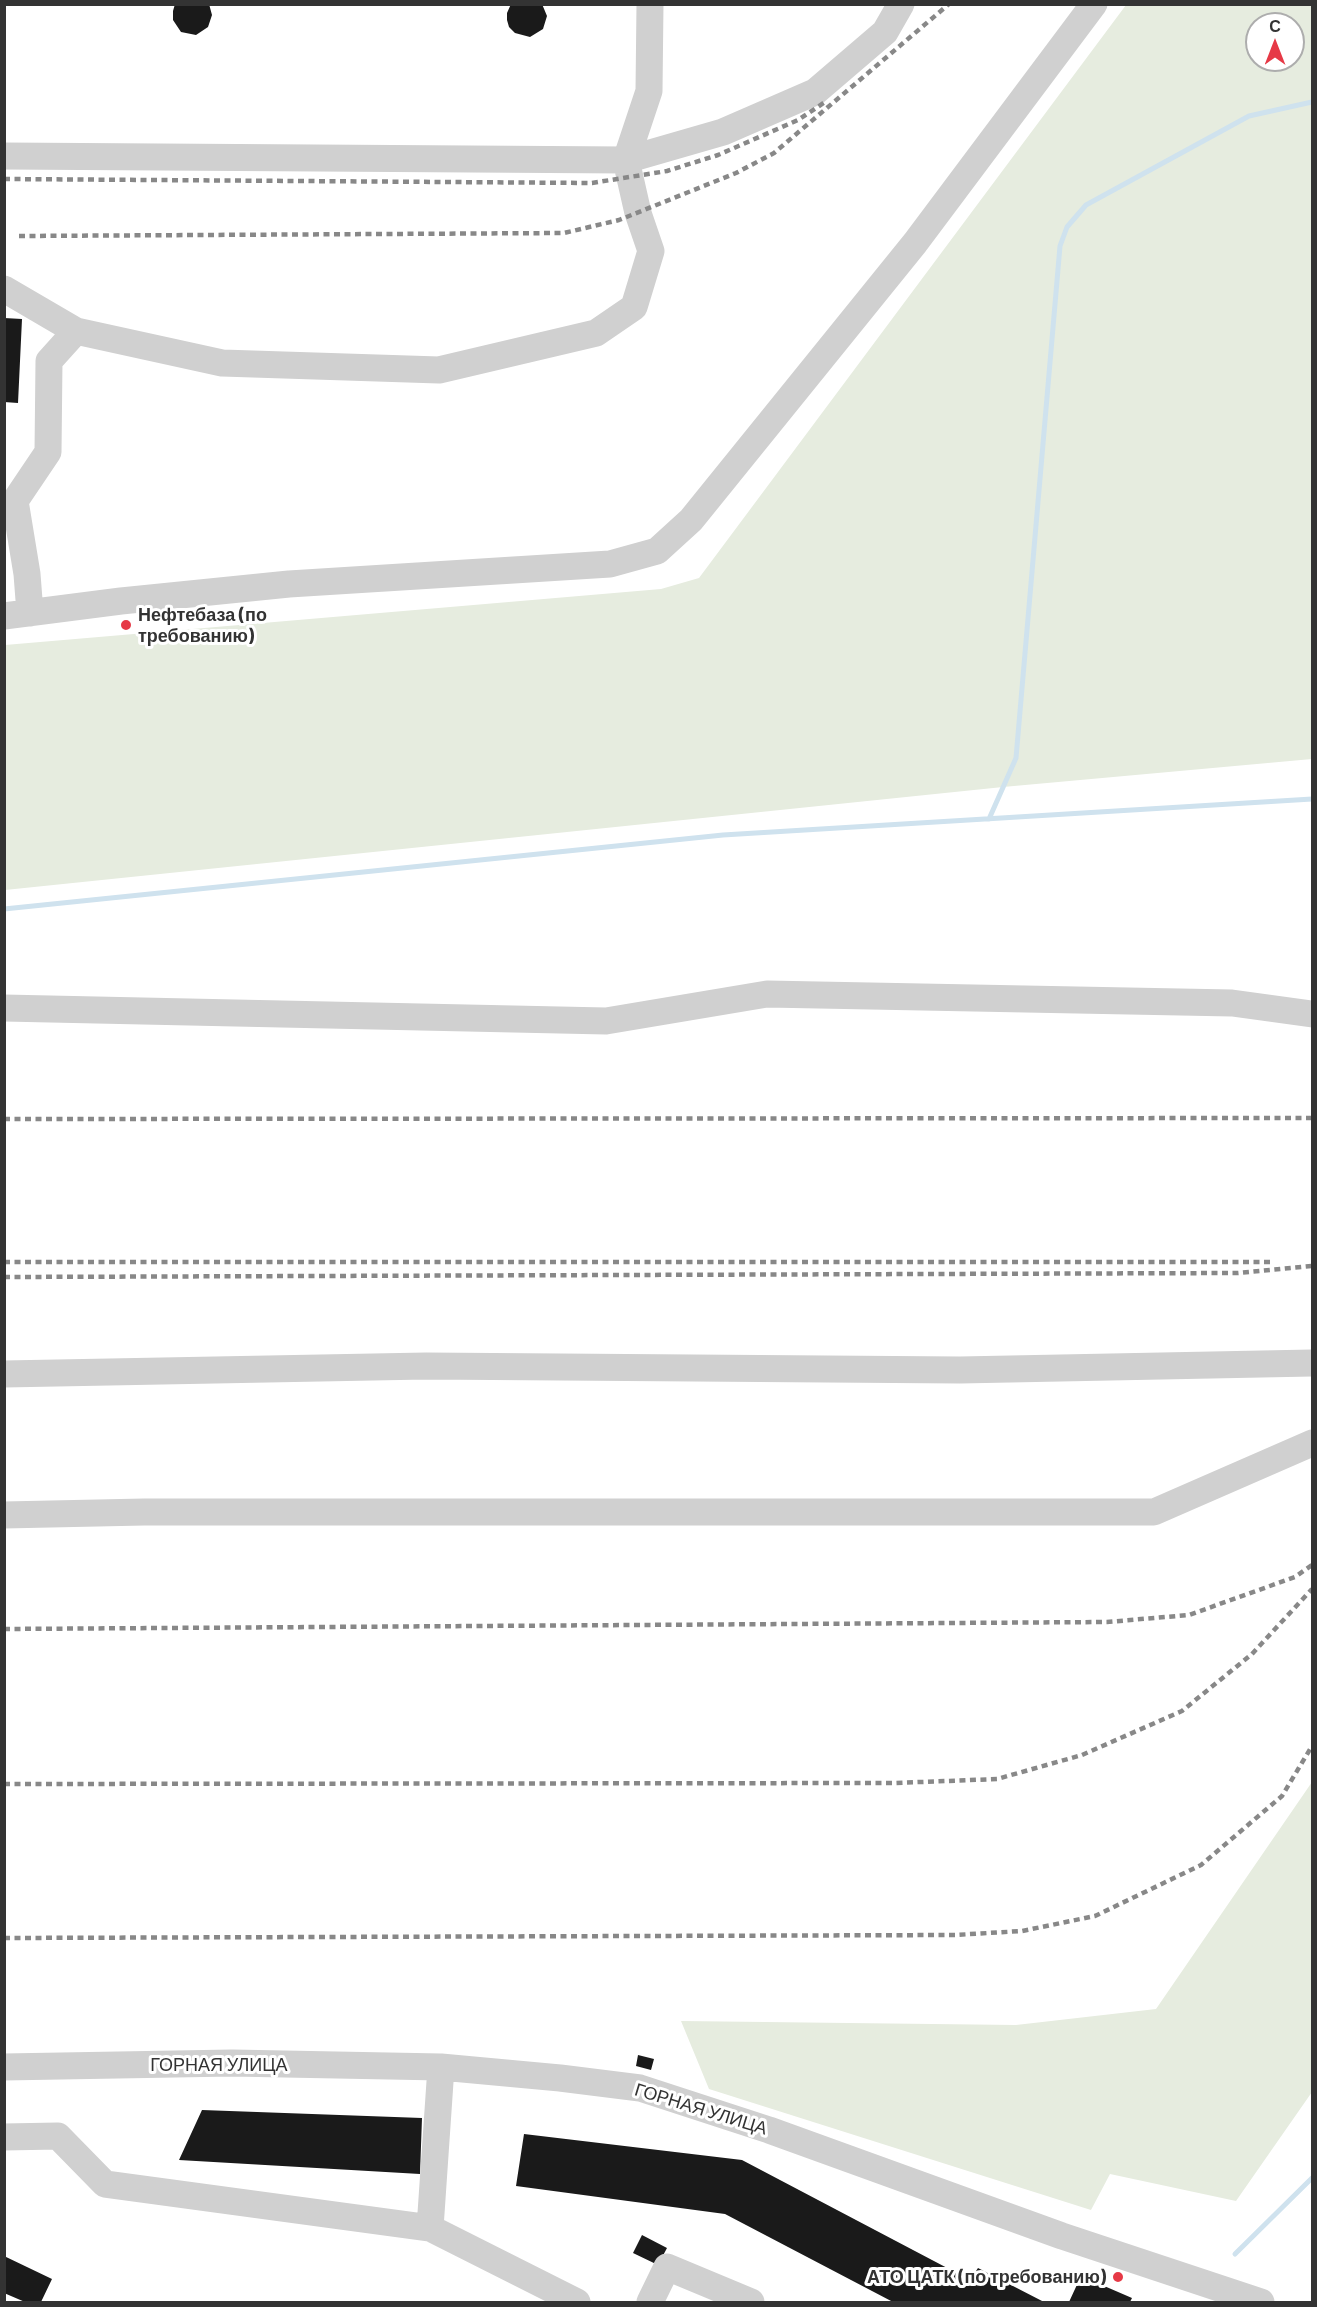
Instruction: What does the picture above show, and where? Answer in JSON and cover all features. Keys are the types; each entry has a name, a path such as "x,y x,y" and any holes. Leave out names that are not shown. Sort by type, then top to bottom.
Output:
{"street":[{"path":"4,289 76,332 222,363 439,370 596,333 634,307 651,251 638,213 626,160 649,92 651,4"},
{"path":"4,156 626,160 723,132 815,92 885,32 901,4"},
{"path":"76,332 49,361 48,452 15,501 27,574 17,614 289,584 610,564 657,551 691,520 915,243 1094,4"},
{"path":"4,1008 606,1021 767,994 1232,1003 1312,1014"},
{"path":"4,1374 426,1366 960,1370 1312,1363"},
{"path":"4,1515 144,1512 1154,1512 1312,1443"},
{"name":"ГОРНАЯ УЛИЦА","path":"4,2067 232,2063 441,2067 640,2088 769,2130 1062,2236 1252,2301"},
{"path":"430,2228 441,2067"},
{"path":"4,2137 58,2136 105,2184 430,2228 577,2302"},
{"path":"650,2302 667,2267 751,2302"}],"shaded area":[{"path":"1126,5 1312,5 1312,759 1003,787 5,890 5,645 661,589 699,578"},
{"path":"1312,1782 1312,2092 1236,2201 1110,2174 1091,2210 709,2089 681,2021 1016,2025 1156,2009"}],"building":[{"path":"175,4 209,4 212,15 208,27 196,35 181,32 173,20"},
{"path":"511,4 542,4 547,16 543,29 530,37 515,33 509,27 507,20"},
{"path":"4,318 22,319 18,403 4,402"},
{"path":"638,2055 654,2059 651,2070 636,2066"},
{"path":"202,2110 422,2118 420,2174 179,2160"},
{"path":"524,2134 742,2160 970,2280 978,2268 1044,2302 893,2302 725,2214 516,2186"},
{"path":"642,2235 667,2248 658,2265 633,2253"},
{"path":"4,2256 52,2279 41,2302 25,2302 4,2293"},
{"path":"1081,2276 1132,2298 1130,2302 1069,2302"}],"waterway":[{"path":"989,819 1016,758 1060,246 1067,227 1086,205 1249,116 1312,102"},
{"path":"4,909 723,835 1312,799"},
{"path":"1235,2254 1312,2178"}],"railway":[{"path":"19,236 564,233 619,220 736,173 774,153 949,4"},
{"path":"4,179 592,183 667,171 718,155 798,120 825,102"},
{"path":"4,1119 1312,1118"},
{"path":"4,1262 1274,1262"},
{"path":"4,1277 1238,1273 1312,1266"},
{"path":"4,1629 1107,1622 1189,1615 1295,1577 1312,1565"},
{"path":"4,1784 895,1783 997,1779 1082,1755 1182,1711 1252,1654 1312,1589"},
{"path":"4,1938 955,1935 1022,1931 1095,1916 1201,1865 1282,1796 1312,1746"}],"place":[{"name":"Нефтебаза (по требованию)","path":"126,625"},
{"name":"АТО ЦАТК (по требованию)","path":"1118,2277"}]}
